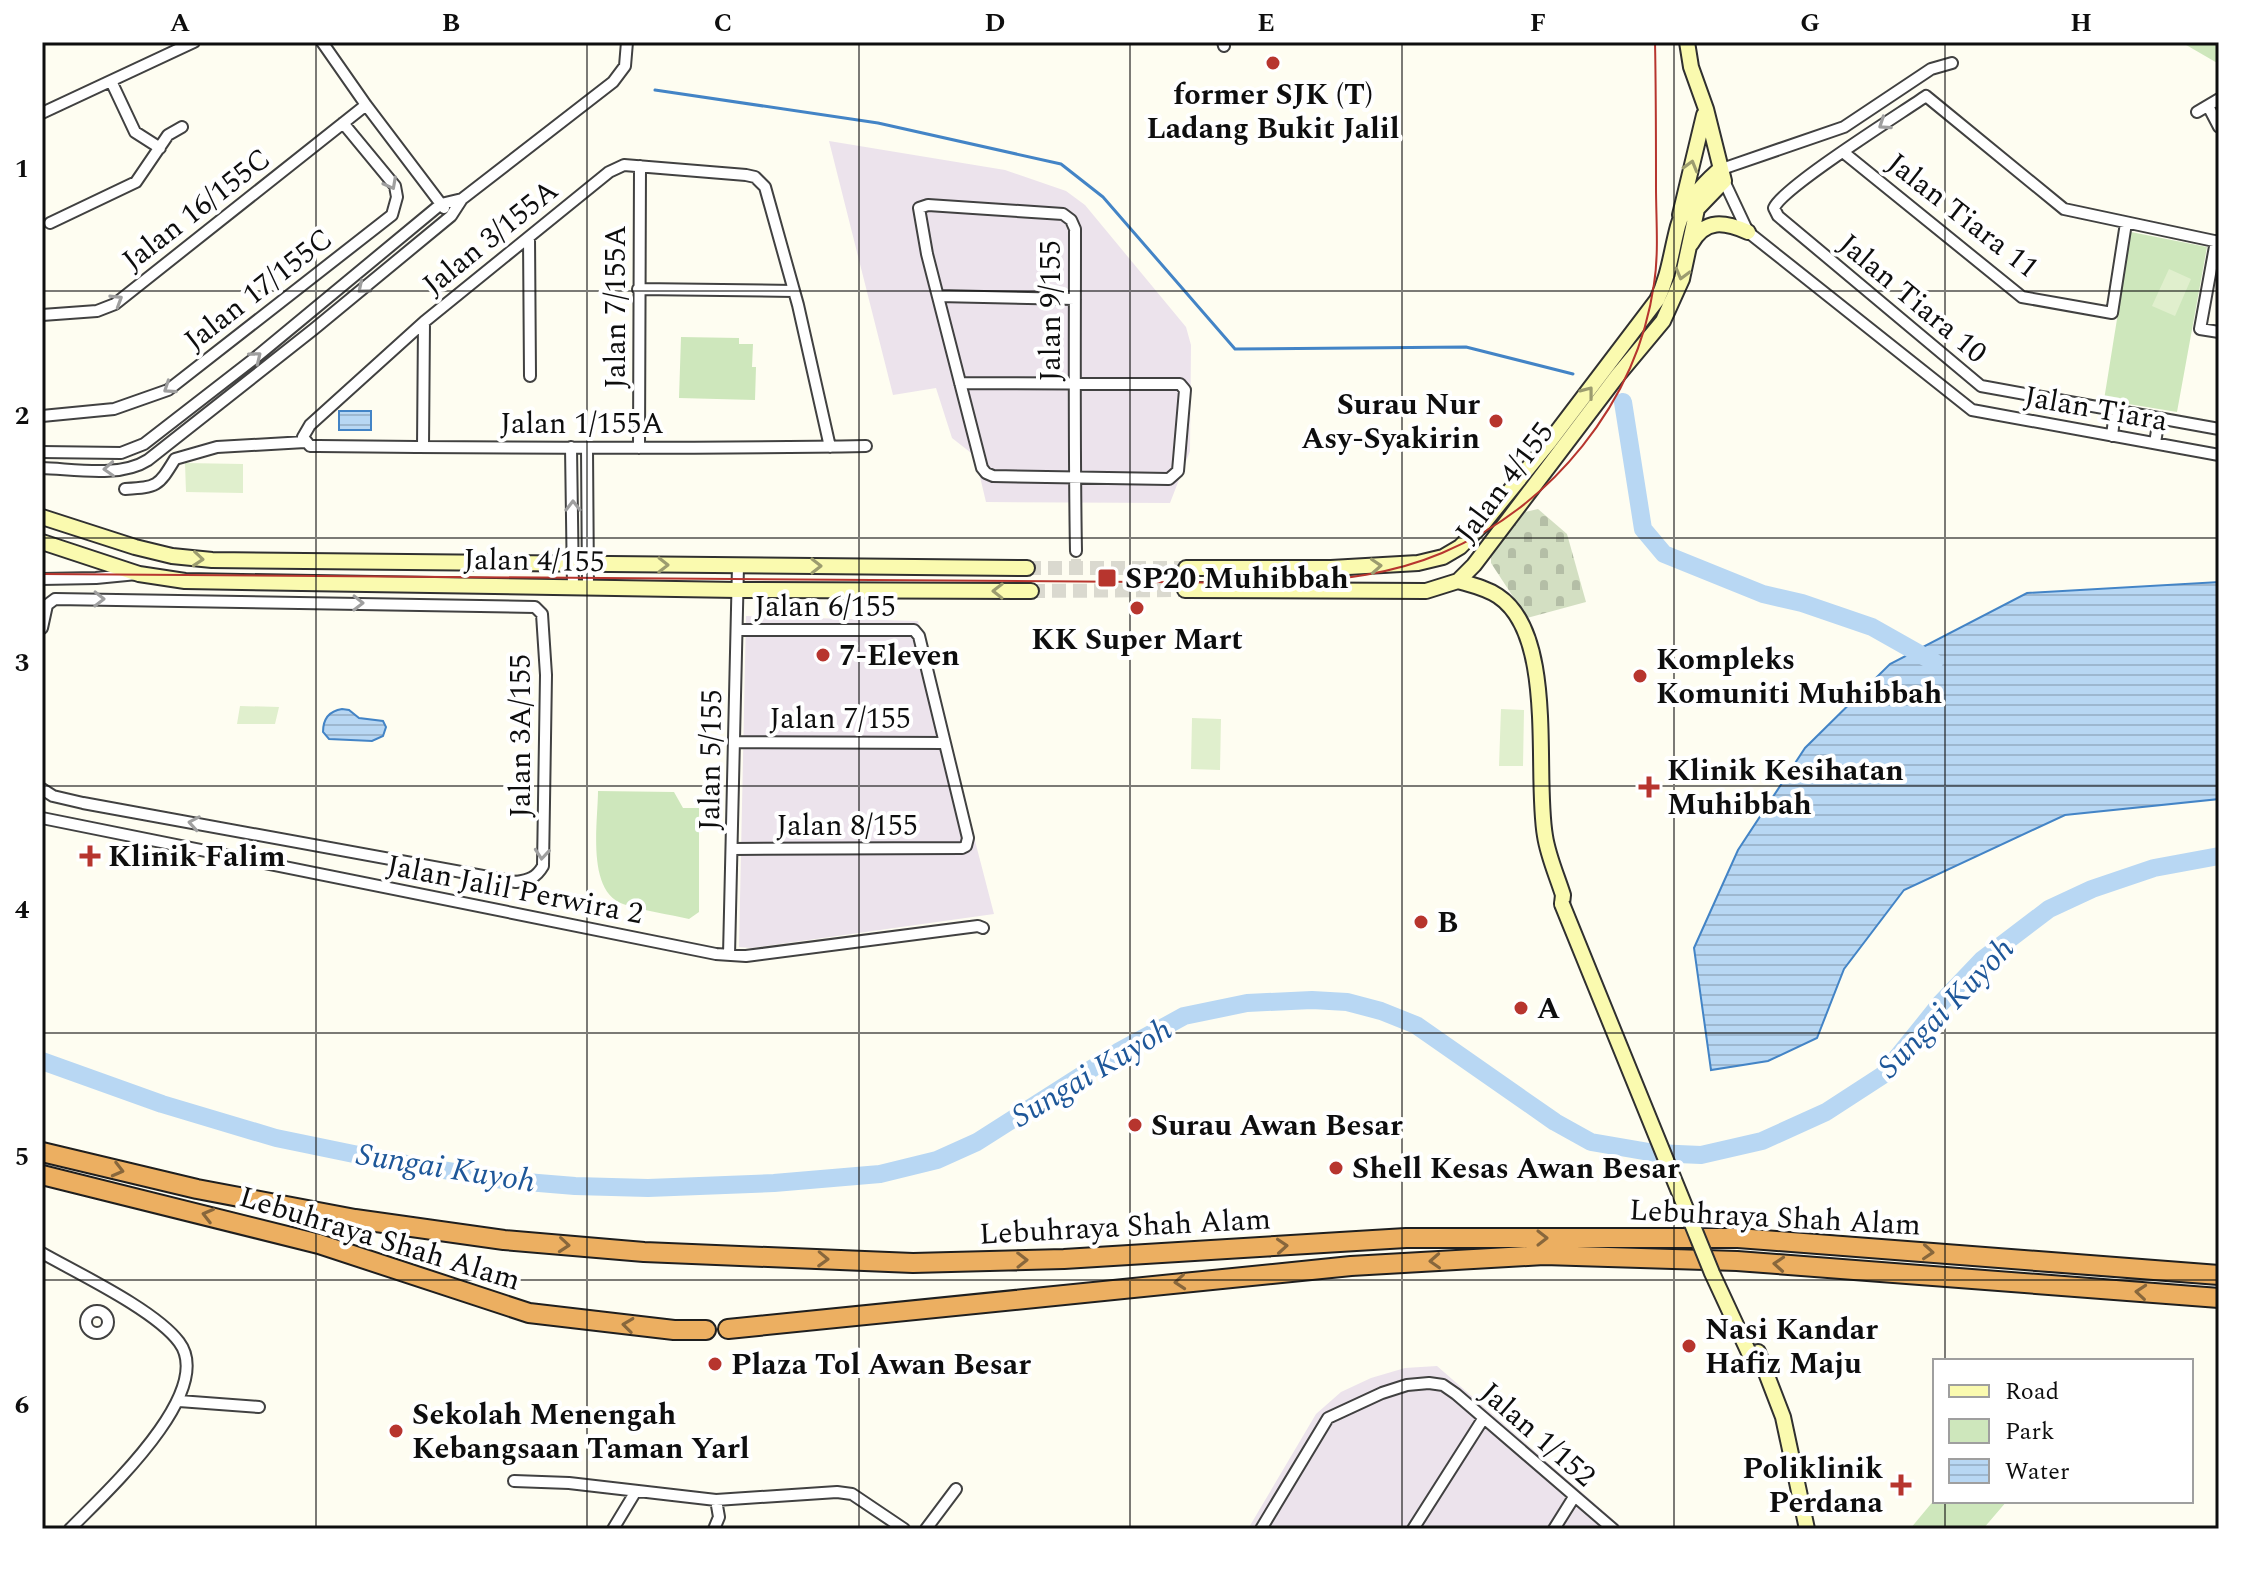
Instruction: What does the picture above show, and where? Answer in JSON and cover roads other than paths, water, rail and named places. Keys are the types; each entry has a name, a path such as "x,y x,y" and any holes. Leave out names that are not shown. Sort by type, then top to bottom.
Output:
{"highway":[{"name":"Lebuhraya Shah Alam","path":"42,1152 197,1189 355,1219 504,1240 644,1252 929,1263 1064,1259 1406,1238 1738,1238 2219,1275"},
{"name":"Lebuhraya Shah Alam","path":"42,1175 319,1244 529,1313 674,1330 706,1330"},
{"name":"Lebuhraya Shah Alam","path":"728,1329 1351,1266 1544,1255 1737,1261 2219,1298"}],"street":[{"path":"42,113 194,42"},
{"path":"322,42 451,216"},
{"path":"42,468 105,469 141,465 451,216 462,199 613,82 625,66 627,42"},
{"path":"1687,42 1691,67 1706,109 1722,176 1844,127 1931,69 1952,63"},
{"path":"111,81 135,132 160,148"},
{"path":"1843,152 1926,96 2064,209 2218,241 2200,329 2219,332"},
{"path":"2197,112 2219,99"},
{"name":"Jalan 16/155C","path":"42,315 97,311 115,304 366,105"},
{"path":"2208,106 2219,127"},
{"path":"1679,223 1682,197 1706,109"},
{"name":"Jalan 17/155C","path":"42,416 114,409 168,390 392,215 397,197 395,186 343,123"},
{"path":"50,223 136,182 168,135 182,127"},
{"name":"Jalan Tiara 11","path":"1843,152 2022,297 2112,313 2126,223"},
{"name":"Jalan Tiara 10","path":"1843,152 1777,201 1774,208 1778,216 1981,386 2219,429"},
{"name":"Jalan 3/155A","path":"304,439 310,425 424,322 609,172 624,165 755,177 765,187 794,291"},
{"name":"Jalan 7/155A","path":"639,448 640,166"},
{"name":"Jalan 4/155","path":"1186,568 1331,568 1418,563 1443,557 1460,547 1483,524 1550,441 1657,300 1664,286 1679,223 1693,197 1722,176"},
{"name":"Jalan 4/155","path":"1185,590 1426,591 1458,581 1474,565 1663,321 1682,279 1697,209 1722,176"},
{"name":"Jalan Tiara","path":"1722,176 1748,232 1972,410 2219,455"},
{"path":"42,452 121,453 144,444 255,358 441,204 462,199"},
{"name":"Jalan 9/155","path":"1075,477 993,476 986,473 980,462 938,296 918,211 921,206 1063,214 1071,220 1075,229 1076,551"},
{"path":"1688,248 1698,231 1711,225 1728,224 1748,232"},
{"path":"529,237 530,376"},
{"path":"638,289 794,291 830,447"},
{"path":"938,296 1075,299"},
{"path":"423,447 424,322"},
{"path":"960,383 1180,384 1184,387 1180,465 1175,476 1169,479 1075,477"},
{"path":"2112,436 2115,411"},
{"path":"2155,443 2159,418"},
{"name":"Jalan 1/155A","path":"125,489 152,488 160,483 175,459 217,447 304,439 318,446 866,446"},
{"path":"571,447 580,564"},
{"path":"580,587 587,448"},
{"name":"Jalan 4/155","path":"42,517 135,547 172,556 212,560 1027,568"},
{"name":"Jalan 4/155","path":"42,542 139,574 185,581 737,590 1031,591"},
{"name":"Jalan 5/155","path":"729,955 738,566"},
{"path":"42,579 139,574"},
{"path":"1458,581 1488,590 1501,598 1527,637 1535,665 1544,836 1565,900 1783,1417 1798,1519 1807,1529"},
{"name":"Jalan 3A/155","path":"42,628 47,605 55,599 535,607 542,614 546,675 543,866 529,880 516,882 83,803 53,796 42,789"},
{"name":"Jalan 6/155","path":"737,630 914,630 919,636 945,743"},
{"name":"Jalan 7/155","path":"734,742 945,743"},
{"name":"Jalan 8/155","path":"732,849 962,848 966,846 968,838 945,743"},
{"name":"Jalan Jalil Perwira 2","path":"42,818 729,955 746,956 978,926 983,928"},
{"path":"42,1253 110,1291 167,1328 182,1345 189,1360 188,1378 179,1401 124,1475 70,1529"},
{"path":"100,1312 110,1291"},
{"name":"Jalan 1/152","path":"1261,1529 1328,1418 1382,1393 1407,1385 1429,1383 1443,1385 1613,1529"},
{"path":"179,1401 259,1407"},
{"path":"1413,1529 1483,1419"},
{"path":"514,1481 569,1483 716,1500 837,1492 852,1494 904,1529"},
{"path":"926,1529 956,1489"},
{"path":"613,1529 636,1491"},
{"path":"1554,1529 1574,1497"},
{"path":"714,1529 719,1517 716,1500"}],"water":[{"path":"339,411 371,411 371,430 339,430"},
{"path":"2219,582 2219,799 2065,815 1904,890 1844,969 1817,1038 1768,1061 1711,1070 1694,948 1738,850 1805,748 1890,664 2027,593"},
{"path":"342,709 359,718 383,721 386,727 383,736 372,741 329,739 323,732 324,723 330,714"}],"waterway":[{"path":"655,90 878,123 1061,164 1103,197 1235,349 1466,347 1573,374"},
{"path":"1623,402 1643,529 1664,554 1763,594 1802,603 1872,627 1934,662"},
{"name":"Sungai Kuyoh","path":"42,1061 162,1104 276,1138 502,1180 648,1188 774,1183 880,1174 937,1160 977,1142 1118,1052 1184,1016 1247,1003 1312,1000 1347,1002 1416,1025 1555,1122 1591,1142 1655,1153 1701,1155 1762,1141 1826,1112 1883,1075 1941,1003 1982,960 2049,909 2092,889 2154,868 2219,856"}],"tunnel":[{"path":"1076,551 1076,569"},
{"path":"1027,568 1186,568"},
{"path":"1031,591 1185,590"}],"tram line":[{"path":"42,574 1288,583 1366,575 1423,560 1482,533 1519,508 1552,479 1582,446 1608,409 1629,370 1644,328 1656,272 1655,42"}],"place":[{"name":"former SJK (T) Ladang Bukit Jalil","path":"1273,63"},
{"name":"Surau Nur Asy-Syakirin","path":"1496,421"},
{"name":"SP20 Muhibbah","path":"1107,578"},
{"name":"KK Super Mart","path":"1137,608"},
{"name":"7-Eleven","path":"823,655"},
{"name":"Kompleks Komuniti Muhibbah","path":"1640,676"},
{"name":"Klinik Kesihatan Muhibbah","path":"1649,787"},
{"name":"Klinik Falim","path":"90,856"},
{"name":"B","path":"1421,922"},
{"name":"A","path":"1521,1008"},
{"name":"Surau Awan Besar","path":"1135,1125"},
{"name":"Shell Kesas Awan Besar","path":"1336,1168"},
{"name":"Nasi Kandar Hafiz Maju","path":"1689,1346"},
{"name":"Plaza Tol Awan Besar","path":"715,1364"},
{"name":"Sekolah Menengah Kebangsaan Taman Yarl","path":"396,1431"},
{"name":"Poliklinik Perdana","path":"1901,1485"}]}
